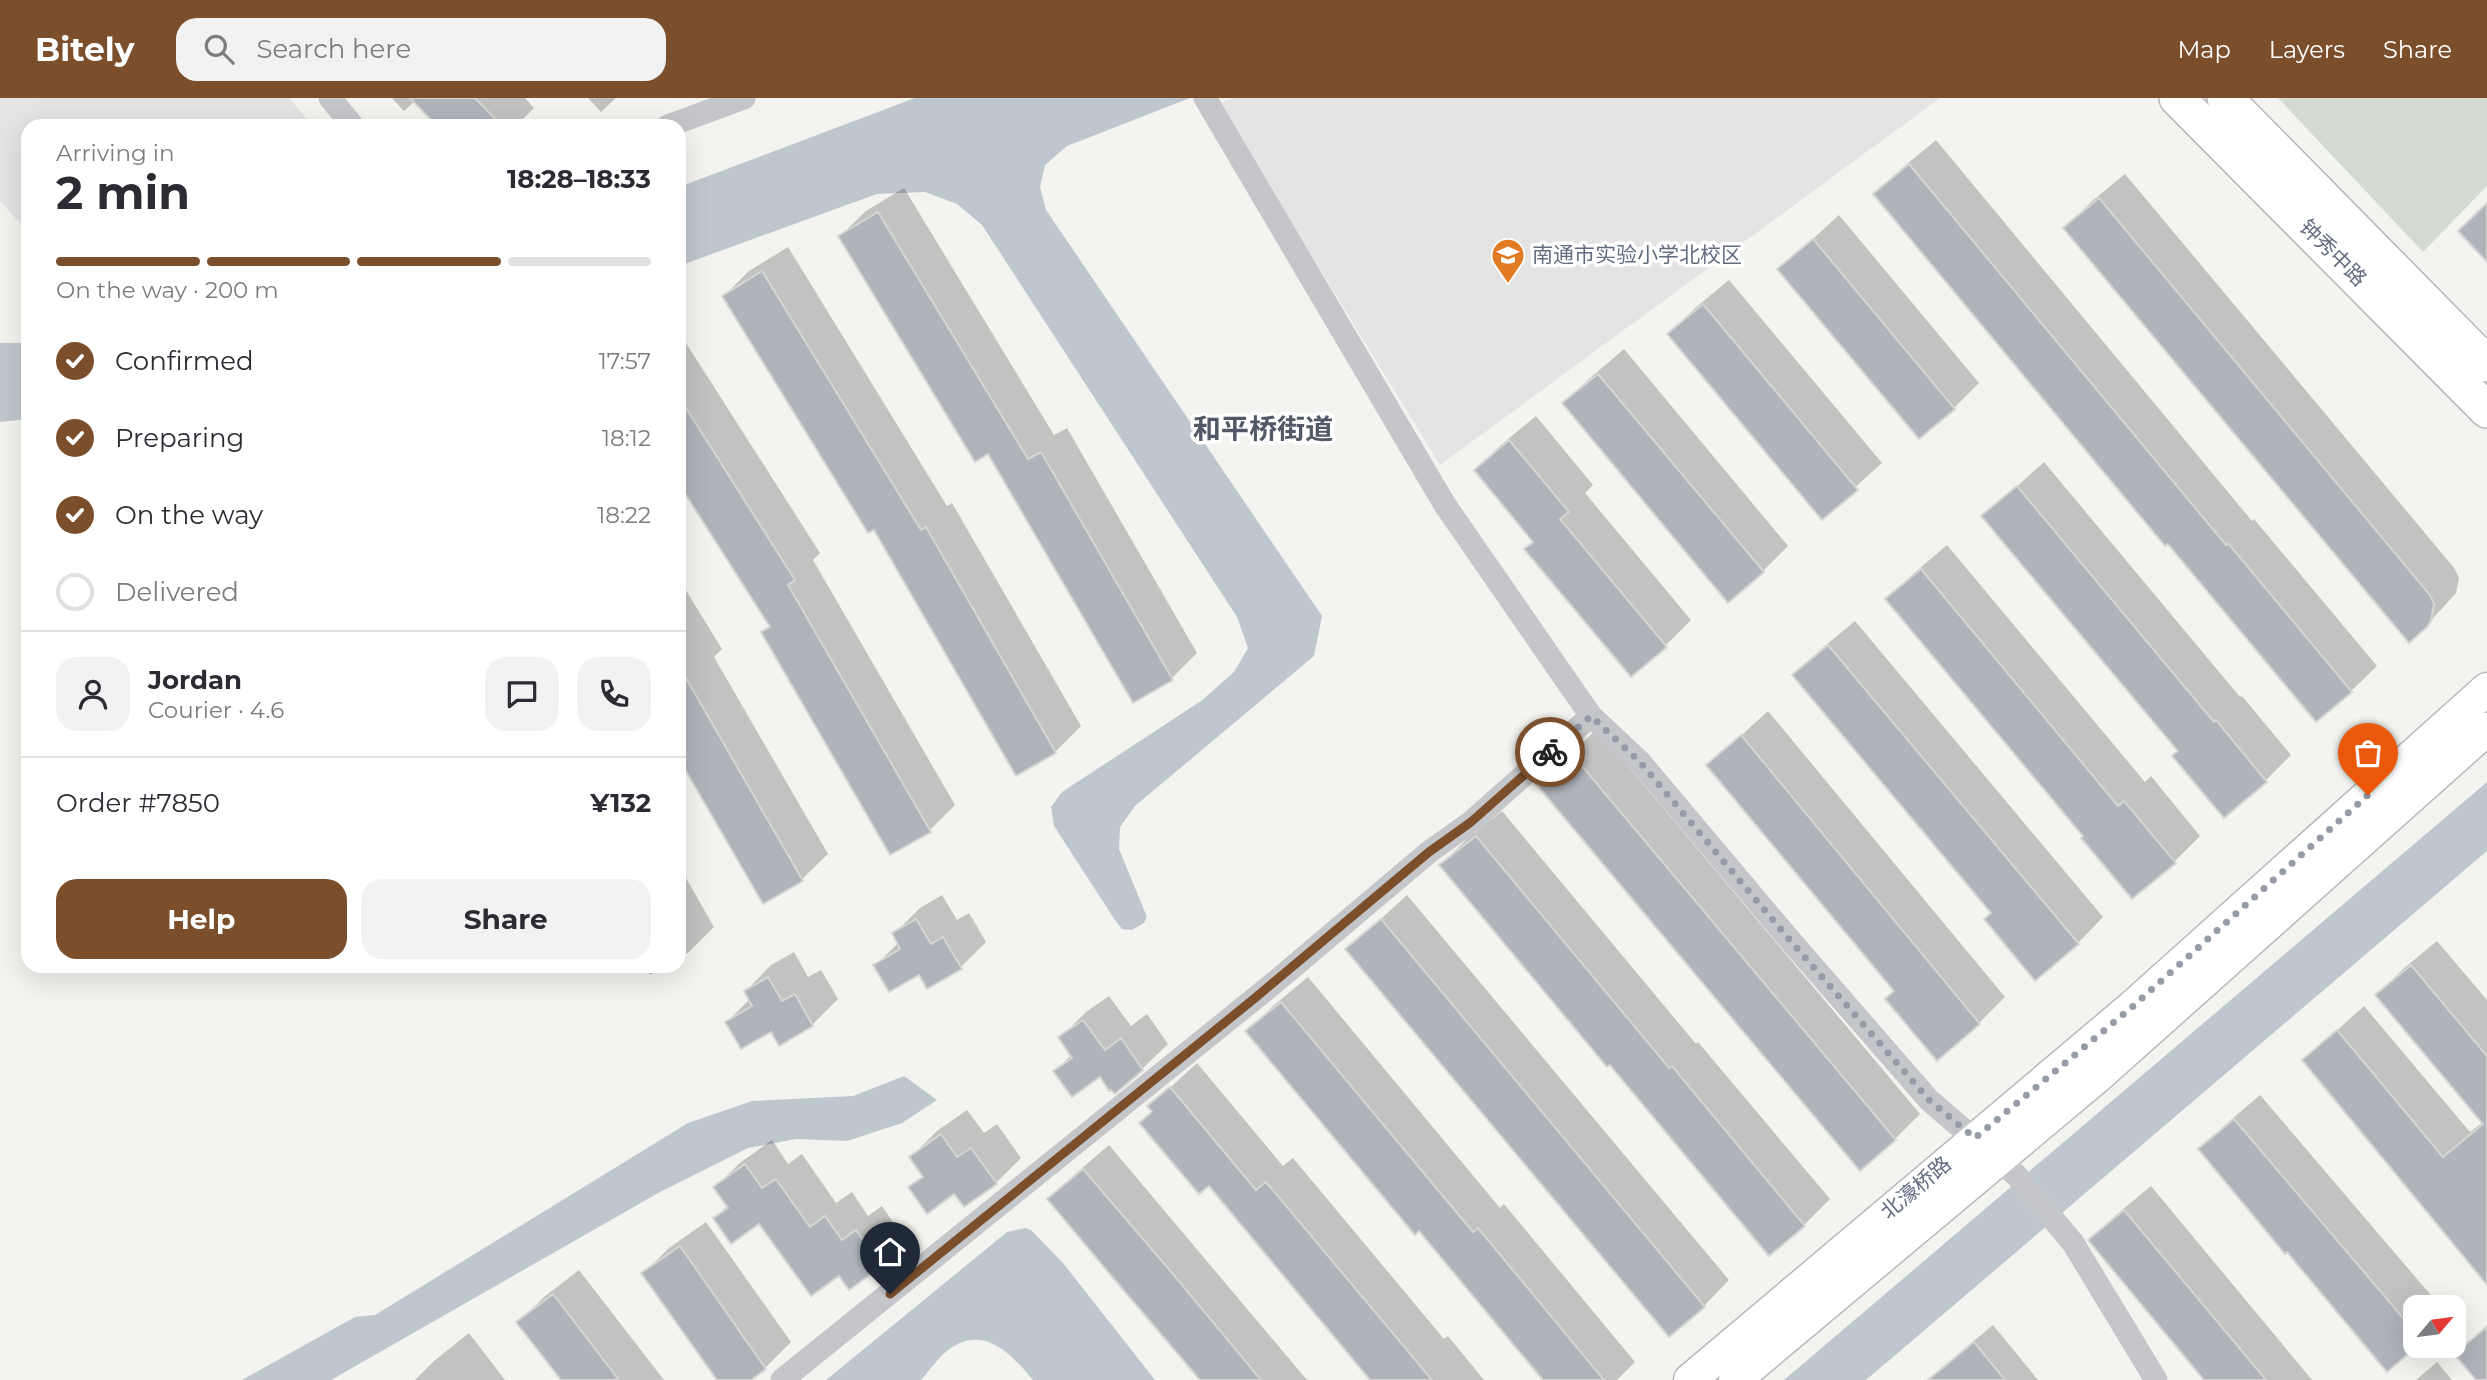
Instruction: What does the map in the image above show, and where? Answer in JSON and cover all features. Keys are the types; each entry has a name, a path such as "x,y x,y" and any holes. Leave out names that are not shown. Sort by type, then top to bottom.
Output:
{"main road":[{"name":"钟秀中路","path":"2177,98 2487,410"},
{"name":"钟秀中路","path":"2225,98 2487,364"},
{"name":"北濠桥路","path":"1690,1380 2131,1008 2487,689"},
{"name":"北濠桥路","path":"1735,1380 2007,1168 2098,1076 2487,729"}],"street":[{"path":"330,98 347,119"},
{"path":"686,119 744,98"},
{"path":"1208,104 1445,505 1591,716 1640,762 1929,1100 2007,1168 2065,1234 2156,1380"},
{"path":"782,1380 1253,1000 1429,852 1471,822 1591,716"}],"shaded area":[{"path":"0,98 289,98 307,119 21,119 21,224 0,201"},
{"path":"915,98 1190,98 1067,146 1045,165 1040,187 1046,210 1322,616 1314,656 1135,806 1120,827 1119,849 1147,917 1144,923 1132,930 1122,929 1054,826 1051,807 1062,792 1201,701 1234,672 1248,648 1237,617 982,225 957,204 925,192 877,194 686,263 686,184"},
{"name":"南通市实验小学北校区","path":"1232,98 1940,98 1440,465 1219,104"},
{"path":"2278,98 2487,98 2487,186 2423,252"},
{"path":"0,343 21,343 21,420 0,422"},
{"path":"2487,782 2487,851 1866,1380 1784,1380"},
{"path":"904,1076 937,1100 902,1123 847,1141 796,1139 748,1148 660,1192 331,1380 242,1380 355,1317 375,1315 688,1123 752,1101 853,1096"},
{"path":"1025,1228 1031,1230 1063,1263 1155,1380 1033,1380 1016,1361 997,1346 975,1340 951,1348 921,1380 826,1380 1007,1232"}],"building":[{"path":"410,98 475,98 495,119 430,119"},
{"path":"1909,164 2352,692 2316,722 2168,544 2165,546 1873,194"},
{"path":"2099,198 2430,595 2434,604 2431,621 2409,643 2063,228"},
{"path":"2487,203 2487,262 2458,231"},
{"path":"878,212 1028,459 1041,452 1173,680 1133,703 988,454 975,462 838,236"},
{"path":"1813,239 1955,409 1919,439 1777,269"},
{"path":"762,271 921,530 926,527 1056,753 1016,776 874,530 868,533 722,296"},
{"path":"1703,304 1858,490 1822,520 1667,334"},
{"path":"1598,374 1764,572 1728,603 1562,403"},
{"path":"686,408 795,580 788,585 931,832 890,855 761,632 770,627 686,495"},
{"path":"1509,440 1569,512 1560,519 1667,647 1631,677 1524,549 1533,542 1474,470"},
{"path":"2017,486 2267,782 2224,818 2172,756 2178,751 1981,516"},
{"path":"1921,569 2118,806 2124,801 2176,863 2132,899 2081,838 2083,836 1885,599"},
{"path":"1828,645 2079,944 2035,981 1984,919 1991,913 1792,675"},
{"path":"686,678 803,881 763,904 686,771"},
{"path":"1741,735 1980,1024 1937,1061 1885,999 1894,991 1706,765"},
{"path":"1571,753 1896,1140 1860,1171 1536,784"},
{"path":"1476,836 1805,1226 1769,1256 1439,865"},
{"path":"916,919 931,944 943,937 962,969 927,989 919,975 889,992 873,965 900,949 892,933"},
{"path":"1381,919 1705,1307 1669,1337 1345,949"},
{"path":"2411,965 2487,1056 2487,1285 2302,1060 2337,1030 2443,1157 2483,1124 2375,995"},
{"path":"768,977 782,1001 795,994 813,1026 779,1046 771,1032 741,1049 725,1022 752,1006 744,991"},
{"path":"1281,1002 1473,1232 1478,1228 1604,1380 1543,1380 1419,1231 1415,1235 1245,1031"},
{"path":"1083,1020 1105,1050 1121,1038 1143,1070 1115,1094 1109,1091 1100,1077 1072,1097 1053,1071 1072,1058 1058,1037"},
{"path":"1170,1087 1256,1190 1266,1182 1432,1380 1370,1380 1209,1186 1199,1194 1139,1123 1152,1112 1147,1106"},
{"path":"2234,1119 2403,1318 2403,1358 2387,1372 2198,1149"},
{"path":"941,1134 957,1157 971,1148 997,1184 964,1207 954,1194 927,1214 908,1187 923,1177 909,1157"},
{"path":"745,1164 762,1188 776,1179 810,1227 825,1216 842,1240 856,1230 881,1267 849,1290 839,1276 811,1296 759,1224 731,1244 713,1218 728,1208 713,1187"},
{"path":"1083,1169 1261,1380 1200,1380 1109,1273 1047,1199"},
{"path":"2124,1210 2266,1380 2204,1380 2088,1240"},
{"path":"680,1246 766,1369 751,1380 717,1380 641,1273"},
{"path":"553,1294 619,1380 561,1380 516,1322"},
{"path":"2487,1327 2487,1380 2476,1380 2457,1358 2466,1358 2466,1344"},
{"path":"1974,1342 2005,1380 1928,1380"}],"way so far":[{"path":"1550,752 1591,716 1640,762 1929,1100 1975,1138 2131,1008 2368,795"}],"place":[{"name":"南通市实验小学北校区","path":"1508,285"}],"district":[{"name":"和平桥街道","path":"1263,429"}],"route":[{"path":"890,1294 1255,998 1429,852 1471,822 1550,752"}]}
